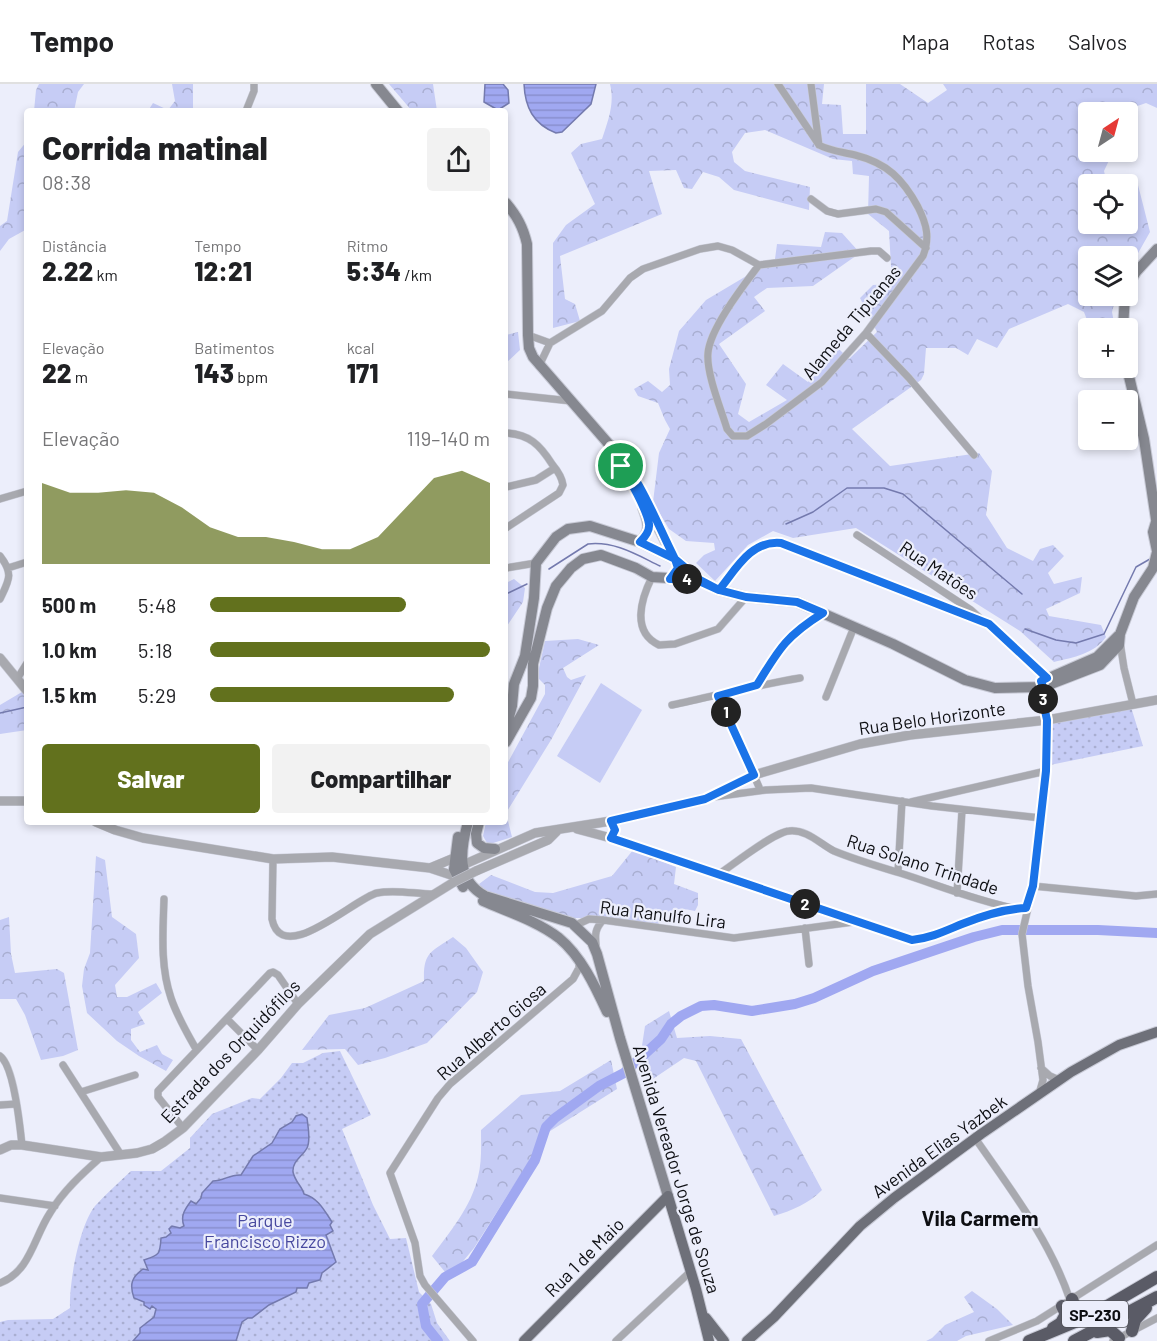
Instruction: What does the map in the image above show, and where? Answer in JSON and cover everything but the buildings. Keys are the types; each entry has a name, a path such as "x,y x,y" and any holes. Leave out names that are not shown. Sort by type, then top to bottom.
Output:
{"highway":[{"name":"SP-230","path":"1034,1339 1092,1315 1157,1277"},
{"path":"1068,1302 1080,1312 1085,1312 1115,1296 1129,1295"},
{"path":"1132,1331 1138,1316 1157,1297"},
{"name":"SP-230","path":"1074,1341 1157,1297"},
{"path":"1034,1339 1064,1320 1068,1302"},
{"path":"1090,1334 1110,1330 1116,1340"}],"main road":[{"path":"376,84 396,108"},
{"path":"508,205 524,230 529,348 539,366 622,458 633,474 675,559 678,568 670,579"},
{"path":"1138,270 1157,249"},
{"path":"508,721 514,684 525,656 536,563 556,537 575,527 590,526 604,529 640,542 675,559 700,580 719,590 746,597 797,602 974,684 995,688 1041,686 1100,665 1114,650 1134,597 1153,568 1156,551 1156,528 1144,439 1129,378"},
{"path":"611,447 637,494 648,521 648,531 640,542"},
{"path":"508,737 527,705 533,686 533,664 542,620 556,586 571,568 592,556 601,555 636,568 652,577 700,580"},
{"path":"534,582 546,589 556,586"},
{"path":"514,684 520,678 526,677 533,686"},
{"path":"461,825 457,839 459,862 469,884 485,896 576,925 566,945"},
{"path":"455,880 454,869 459,862 467,825"},
{"path":"478,825 477,843 484,848 495,849"},
{"name":"Avenida Vereador Jorge de Souza","path":"455,880 475,897 539,926 566,945 596,987 620,1038"},
{"name":"Avenida Vereador Jorge de Souza","path":"576,925 592,942 597,954 702,1310 709,1341"},
{"path":"579,962 584,963 591,960 597,954"},
{"name":"Avenida Elias Yazbek","path":"754,1341 768,1323 860,1226 894,1198 1059,1080 1119,1046 1157,1032"},
{"name":"Rua 1 de Maio","path":"524,1341 668,1197"},
{"path":"657,1207 672,1210"},
{"name":"Avenida Vereador Jorge de Souza","path":"702,1310 724,1341"},
{"name":"Avenida Elias Yazbek","path":"747,1341 768,1323"}],"street":[{"path":"247,108 254,91 254,84"},
{"path":"777,84 819,145 875,162 888,169 903,182 913,197 927,229 926,248"},
{"path":"811,84 819,145"},
{"path":"811,200 827,211 838,214 876,209 886,212 926,248"},
{"path":"539,366 550,343 594,318 630,278 643,269 700,249 718,246 732,250 759,265 871,251 879,251 887,258"},
{"name":"Alameda Tipuanas","path":"759,265 715,329 708,352 708,364 727,429 739,437 747,436 805,397 828,376 866,333 912,273 926,248"},
{"path":"866,333 909,378 974,455"},
{"path":"528,335 550,343"},
{"path":"508,394 571,400"},
{"path":"508,433 526,436 534,441 562,481 562,489 508,527"},
{"path":"508,487 536,480 555,468"},
{"path":"0,499 24,492"},
{"name":"Rua Matões","path":"857,535 989,624 1041,686"},
{"path":"719,590 750,551 771,542 781,543 989,624"},
{"path":"0,556 8,568 9,578 0,599"},
{"path":"8,568 24,563"},
{"path":"508,568 536,563"},
{"path":"518,566 532,574 534,582"},
{"path":"652,577 642,602 642,624 647,636 659,645 675,644 718,629 746,597"},
{"path":"757,685 785,642 804,625 823,613"},
{"path":"826,697 854,627"},
{"path":"1120,637 1124,668 1133,704"},
{"path":"0,657 24,687"},
{"path":"17,679 24,668"},
{"path":"672,705 757,685 800,678"},
{"path":"1039,1094 1043,1080 1022,934 1026,908 1033,886 1046,771 1047,720 1041,686"},
{"path":"718,696 760,790"},
{"name":"Rua Belo Horizonte","path":"606,822 705,799 740,788 754,775 860,744 910,735 1047,720 1157,700"},
{"path":"905,802 1046,771"},
{"path":"740,788 760,790 811,788 962,810 1041,818"},
{"path":"0,801 24,801"},
{"path":"898,872 905,802"},
{"path":"957,893 962,810"},
{"path":"103,825 143,838 273,859 332,857 430,868 459,862 535,833 606,822"},
{"path":"597,835 597,831 606,822"},
{"path":"606,822 615,830 611,838"},
{"path":"573,827 720,874 912,940 939,935 982,917 1016,908"},
{"path":"535,833 548,840 558,830"},
{"name":"Rua Solano Trindade","path":"720,874 775,837 786,831 797,830 849,857 985,902 1026,908"},
{"name":"Estrada dos Orquidófilos","path":"0,1150 11,1145 22,1144 101,1157 152,1149 183,1128 258,1050 298,1004 370,934 455,880 548,840"},
{"path":"273,859 273,927 278,932 291,937 323,926 362,899 376,893 433,894"},
{"path":"430,868 455,880"},
{"path":"1033,886 1136,896 1157,894"},
{"path":"164,899 162,937 170,996 177,1015 196,1049"},
{"path":"982,917 987,910 985,902"},
{"name":"Rua Ranulfo Lira","path":"576,925 589,919 603,920 734,938 855,921"},
{"name":"Avenida Vereador Jorge de Souza","path":"597,954 595,934 603,920"},
{"path":"806,928 809,964"},
{"name":"Rua Alberto Giosa","path":"473,1341 428,1290 420,1276 415,1243 390,1173 450,1084 573,979 579,962"},
{"path":"183,1128 156,1093 196,1049 273,972 278,975 298,1004"},
{"path":"227,1019 258,1050"},
{"path":"2,1058 7,1064 22,1144"},
{"path":"63,1065 121,1155"},
{"path":"1041,1068 1059,1080"},
{"path":"81,1092 135,1075"},
{"path":"0,1106 16,1104"},
{"path":"975,1138 1037,1227 1059,1272 1068,1302"},
{"path":"0,1283 19,1271 55,1206 76,1180 101,1157"},
{"path":"0,1198 55,1206"},
{"path":"989,1341 1019,1329 1068,1302 1157,1245"},
{"path":"616,1341 690,1272"},
{"path":"1116,1340 1157,1318"}],"green space":[{"path":"39,84 84,84 78,92 75,108 34,108"},
{"path":"172,84 193,84 193,108 170,108 175,101"},
{"path":"389,84 433,84 437,108 409,108"},
{"path":"610,84 824,84 822,104 841,105 843,134 866,134 866,84 900,84 928,103 947,90 943,84 1157,84 1157,108 1146,103 1138,106 1138,102 1078,102 1078,162 1108,162 1105,174 1078,174 1078,234 1138,234 1138,185 1150,232 1138,253 1138,246 1078,246 1078,306 1114,306 1113,318 1086,318 1084,312 1068,304 1009,329 997,348 977,339 968,355 956,348 926,348 924,374 921,380 852,429 890,466 979,453 992,471 986,515 1007,548 1033,561 1040,549 1053,545 1064,556 1048,573 1054,584 1082,577 1080,593 1046,609 1049,616 1101,625 1106,637 1101,643 1083,654 1054,662 1020,631 856,528 793,538 773,531 748,545 715,581 696,563 704,555 715,550 714,543 686,541 669,529 653,502 659,453 670,429 658,403 638,396 634,389 648,381 662,392 670,385 669,369 679,331 706,300 775,259 777,244 821,247 825,232 842,233 860,253 813,286 767,288 754,297 765,311 719,344 746,384 738,414 749,422 787,400 766,385 783,364 808,382 838,348 849,359 877,332 860,298 873,285 892,284 889,231 868,214 869,176 853,174 852,161 833,159 765,130 745,133 732,152 734,162 745,171 810,187 809,210 734,190 719,177 703,172 692,189 684,188 676,170 649,171 662,214 560,256 565,299 575,304 580,321 553,328 553,243 566,225 595,204 571,153 581,144 602,139 611,105"},
{"path":"153,103 164,108 150,108"},
{"path":"24,145 24,231 9,239 0,251 0,226 7,221 18,152"},
{"path":"518,332 520,350 508,361 508,334"},
{"path":"514,579 525,588 523,602 508,624 508,582"},
{"path":"578,639 599,645 563,668 571,680 586,675 551,740 508,810 508,762 545,694 545,685 537,677 545,641"},
{"path":"601,683 642,710 600,783 557,756"},
{"path":"24,691 24,730 0,734 0,705"},
{"path":"1131,707 1143,746 1050,765 1051,723"},
{"path":"508,821 512,837 487,843 483,836 485,825 508,825"},
{"path":"633,850 676,867 674,884 698,893 698,905 695,911 673,910 661,919 658,925 611,918 571,918 486,893 479,884 491,875 535,892 553,893 612,876"},
{"path":"96,856 105,860 112,917 136,934 139,958 115,985 117,997 127,997 156,983 162,993 138,1012 145,1024 131,1029 131,1040 140,1052 157,1045 162,1054 173,1060 166,1071 117,1041 87,1013 82,986 84,969 90,953"},
{"path":"9,917 11,954 15,973 57,969 64,973 78,1050 63,1056 41,1060 25,1015 16,999 0,999 0,920"},
{"path":"453,937 466,948 483,972 477,992 427,1043 358,1065 345,1049 302,1050 329,1015 365,1008 424,981 427,958"},
{"path":"669,1011 677,1038 710,1036 741,1039 822,1190 806,1203 774,1216 696,1061 684,1058 644,1085 638,1072 645,1026"},
{"name":"Parque Francisco Rizzo","path":"340,1051 371,1115 342,1129 373,1205 390,1239 406,1238 419,1292 431,1304 437,1323 450,1341 0,1341 0,1322 53,1319 70,1308 76,1255 89,1215 95,1206 131,1171 161,1171 190,1148 190,1138 212,1114 252,1098 260,1099 292,1063 303,1063 323,1053"},
{"path":"611,1060 617,1089 547,1133 474,1248 460,1265 445,1272 432,1256 459,1219 475,1188 480,1165 481,1130 521,1095 560,1091"},
{"path":"972,1291 997,1309 1013,1325 966,1336 957,1341 926,1341 945,1325 974,1312 964,1297"}],"water":[{"path":"485,84 503,84 508,90 509,103 501,108 494,108 484,102"},
{"path":"524,84 596,84 591,104 562,132 556,133 541,125 532,114 526,100"},
{"path":"302,1114 307,1118 309,1141 307,1148 294,1165 293,1172 304,1194 317,1201 332,1222 330,1225 333,1231 326,1235 336,1262 322,1273 320,1280 309,1283 307,1288 297,1288 296,1292 242,1322 236,1341 133,1341 140,1333 140,1328 154,1317 156,1309 152,1306 150,1309 144,1305 144,1302 134,1298 132,1293 136,1275 143,1269 148,1270 144,1260 158,1253 161,1238 171,1233 169,1229 172,1226 180,1228 184,1226 183,1216 191,1201 196,1204 213,1181 241,1175 253,1156 272,1143 280,1129"}],"waterway":[{"path":"786,524 813,512 847,488 884,488 903,494 1022,594"},
{"path":"549,569 588,544 617,547 660,566"},
{"path":"1025,629 1056,640 1076,643 1104,634 1136,567 1150,559"},
{"path":"508,593 527,584"},
{"path":"0,713 24,708"},
{"path":"438,1341 426,1326 422,1304 445,1277 472,1262 535,1160 546,1127 599,1086 624,1073 661,1039 671,1024 681,1016 701,1006 714,1005 752,1011 795,1004 814,998 873,971 974,937 1002,930 1098,930 1157,933"}],"district":[{"name":"Vila Carmem","path":"980,1217"}],"route":[{"path":"621,466 611,447 633,474 675,559 677,572 670,579 700,580 710,586 719,590 750,551 771,542 781,543 989,624 1047,678 1041,681 1047,720 1045,776 1033,886 1026,908 1016,908 982,917 939,935 912,940 611,838 614,836 615,827 611,821 705,799 754,775 718,696 757,685 776,653 793,633 823,613 797,602 746,597 719,590 700,580 691,570 675,559 640,542 646,536 649,528 648,521 637,494 621,466"}]}
